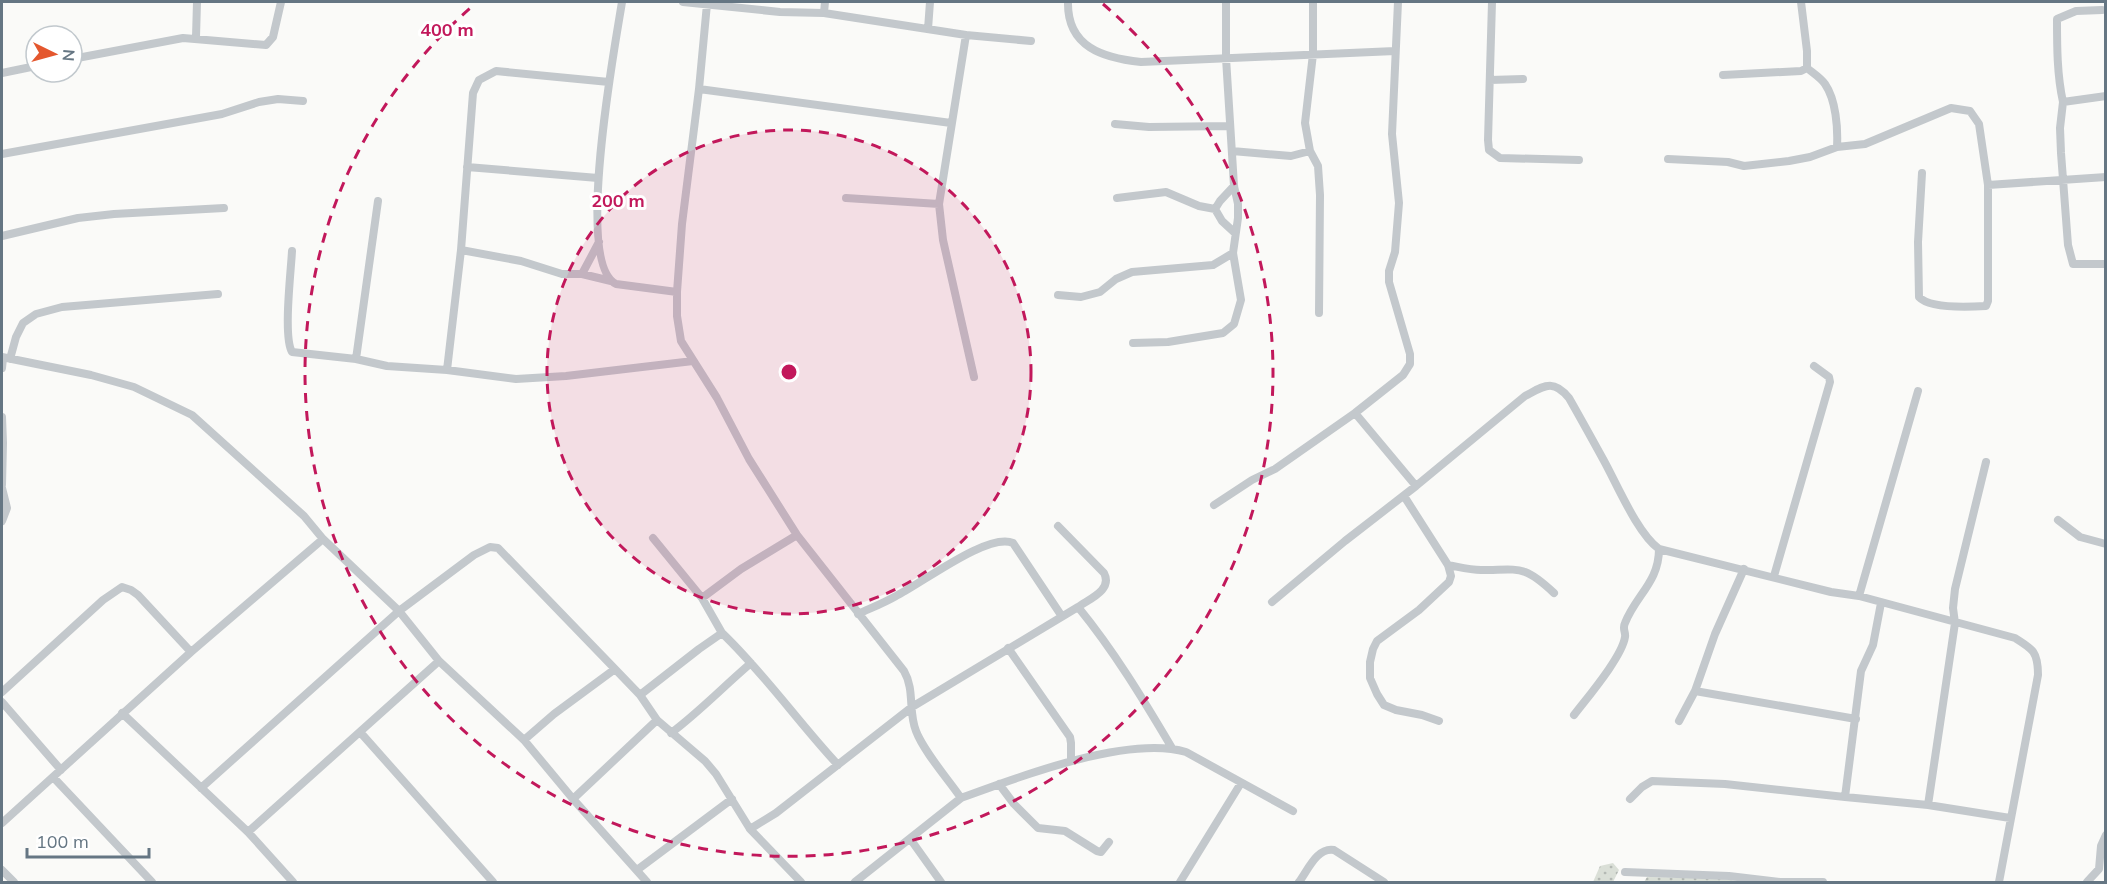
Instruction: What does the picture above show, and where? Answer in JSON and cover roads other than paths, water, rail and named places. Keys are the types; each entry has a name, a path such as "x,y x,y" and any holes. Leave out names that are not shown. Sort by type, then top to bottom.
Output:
{"street":[{"path":"196,37 197,2"},
{"path":"84,57 169,39 196,37 266,45 273,37 281,2"},
{"path":"611,281 603,266 599,242 598,178 609,82 622,2"},
{"path":"683,2 780,12 824,13 966,35 1031,41"},
{"path":"824,13 825,2"},
{"path":"928,29 930,2"},
{"path":"1068,2 1068,14 1076,34 1093,50 1114,60 1141,62 1395,51"},
{"path":"1133,343 1168,342 1223,333 1234,324 1241,300 1233,253 1238,204 1234,186 1230,126 1226,58 1226,2"},
{"path":"1313,2 1313,54 1305,123 1310,151 1318,166 1320,195 1319,313"},
{"path":"1214,505 1252,480 1275,469 1354,413 1403,375 1410,364 1410,354 1389,282 1389,271 1395,252 1398,203 1392,134 1398,2"},
{"path":"1492,2 1489,150 1500,158 1579,160"},
{"path":"1801,2 1807,68 1825,82 1831,95 1838,134 1837,147"},
{"path":"707,4 682,224 677,292 678,330 681,341 717,399 749,459 797,534 908,678 915,730 961,798"},
{"path":"2102,10 2076,10 2057,19 2060,87 2063,102 2060,128 2068,245 2073,264 2106,264"},
{"path":"966,35 939,204 943,240 974,377"},
{"path":"2,73 24,68"},
{"path":"1723,75 1801,71 1807,68"},
{"path":"447,370 461,250 473,93 479,80 496,71 609,82"},
{"path":"1490,80 1523,79"},
{"path":"699,89 951,123"},
{"path":"2063,102 2106,96"},
{"path":"2,154 222,114 259,102 278,99 303,101"},
{"path":"1668,159 1728,162 1744,166 1810,157 1837,147 1865,144 1951,108 1970,111 1979,124 1988,185 1988,301 1986,306 1963,307 1927,303 1920,297 1918,242 1922,173"},
{"path":"1114,124 1149,127 1230,126"},
{"path":"1232,152 1291,156 1310,151"},
{"path":"467,166 598,178"},
{"path":"1988,185 2106,177"},
{"path":"1215,209 1234,186"},
{"path":"1117,198 1166,192 1193,204 1215,209 1222,221 1235,233"},
{"path":"846,198 939,204"},
{"path":"356,359 378,201"},
{"path":"2,237 78,218 224,208"},
{"path":"582,274 599,242"},
{"path":"461,250 521,261 562,274 582,274 616,284 677,292"},
{"path":"292,251 288,318 292,352 356,359 387,366 447,370 516,379 693,361"},
{"path":"1058,295 1081,297 1100,292 1116,279 1132,272 1213,265 1233,253"},
{"path":"2,368 23,323 36,314 62,307 218,294"},
{"path":"5,358 91,375 134,387 192,415 304,516 322,539 399,611 439,661 524,740 647,882"},
{"path":"1774,576 1830,382 1829,377 1814,366"},
{"path":"1272,602 1525,396 1545,386 1554,385 1563,390 1569,398 1630,510 1652,543 1659,549 1831,592 1859,596 2015,638 2031,648 2038,660 2038,675 1999,882"},
{"path":"1859,596 1918,391"},
{"path":"1354,413 1416,486"},
{"path":"2,417 2,487 7,508 2,521"},
{"path":"1928,805 1955,623 1953,608 1955,589 1986,462"},
{"path":"1404,496 1448,565 1451,576 1449,582 1419,610 1377,641 1370,662 1370,678 1384,705 1440,721"},
{"path":"2058,520 2080,537 2106,544"},
{"path":"750,829 776,813 912,707 1102,591 1107,579 1058,526"},
{"path":"702,598 741,568 797,534"},
{"path":"653,538 702,598 722,633 751,663 838,765"},
{"path":"2,823 122,713 322,539"},
{"path":"858,614 897,596 972,551 1005,541 1013,543 1061,615"},
{"path":"201,788 399,611 474,555 490,547 498,548 640,695 657,720 705,761 716,774 750,829 801,882"},
{"path":"1574,715 1603,678 1621,646 1626,636 1624,624 1655,574 1659,562 1659,549"},
{"path":"1448,565 1479,570 1514,568 1538,578 1554,593"},
{"path":"1679,721 1695,691 1715,634 1744,570"},
{"path":"2,692 104,600 122,587 138,595 191,652"},
{"path":"1845,797 1861,672 1872,645 1881,603"},
{"path":"1078,607 1138,692 1172,748"},
{"path":"640,695 722,633"},
{"path":"1008,648 1070,737 1071,760"},
{"path":"248,832 439,661"},
{"path":"671,733 751,663"},
{"path":"524,740 554,714 615,669"},
{"path":"1695,691 1856,719"},
{"path":"2,702 61,770"},
{"path":"122,713 248,832 294,882"},
{"path":"573,799 657,720"},
{"path":"360,732 493,882"},
{"path":"855,882 911,840 961,798 1071,760 1150,748 1172,748 1186,752 1293,811"},
{"path":"53,777 152,882"},
{"path":"1630,799 1652,780 1725,784 1928,805 2010,818"},
{"path":"1180,882 1241,783"},
{"path":"999,784 1014,804 1038,828 1065,831 1101,852 1109,842"},
{"path":"637,870 732,799"},
{"path":"2087,882 2099,869 2101,846 2106,835"},
{"path":"911,840 941,882"},
{"path":"1299,882 1320,852 1326,848 1334,850 1384,882"},
{"path":"2,870 14,882"},
{"path":"1625,872 1729,876 1780,882 1823,882"}]}
